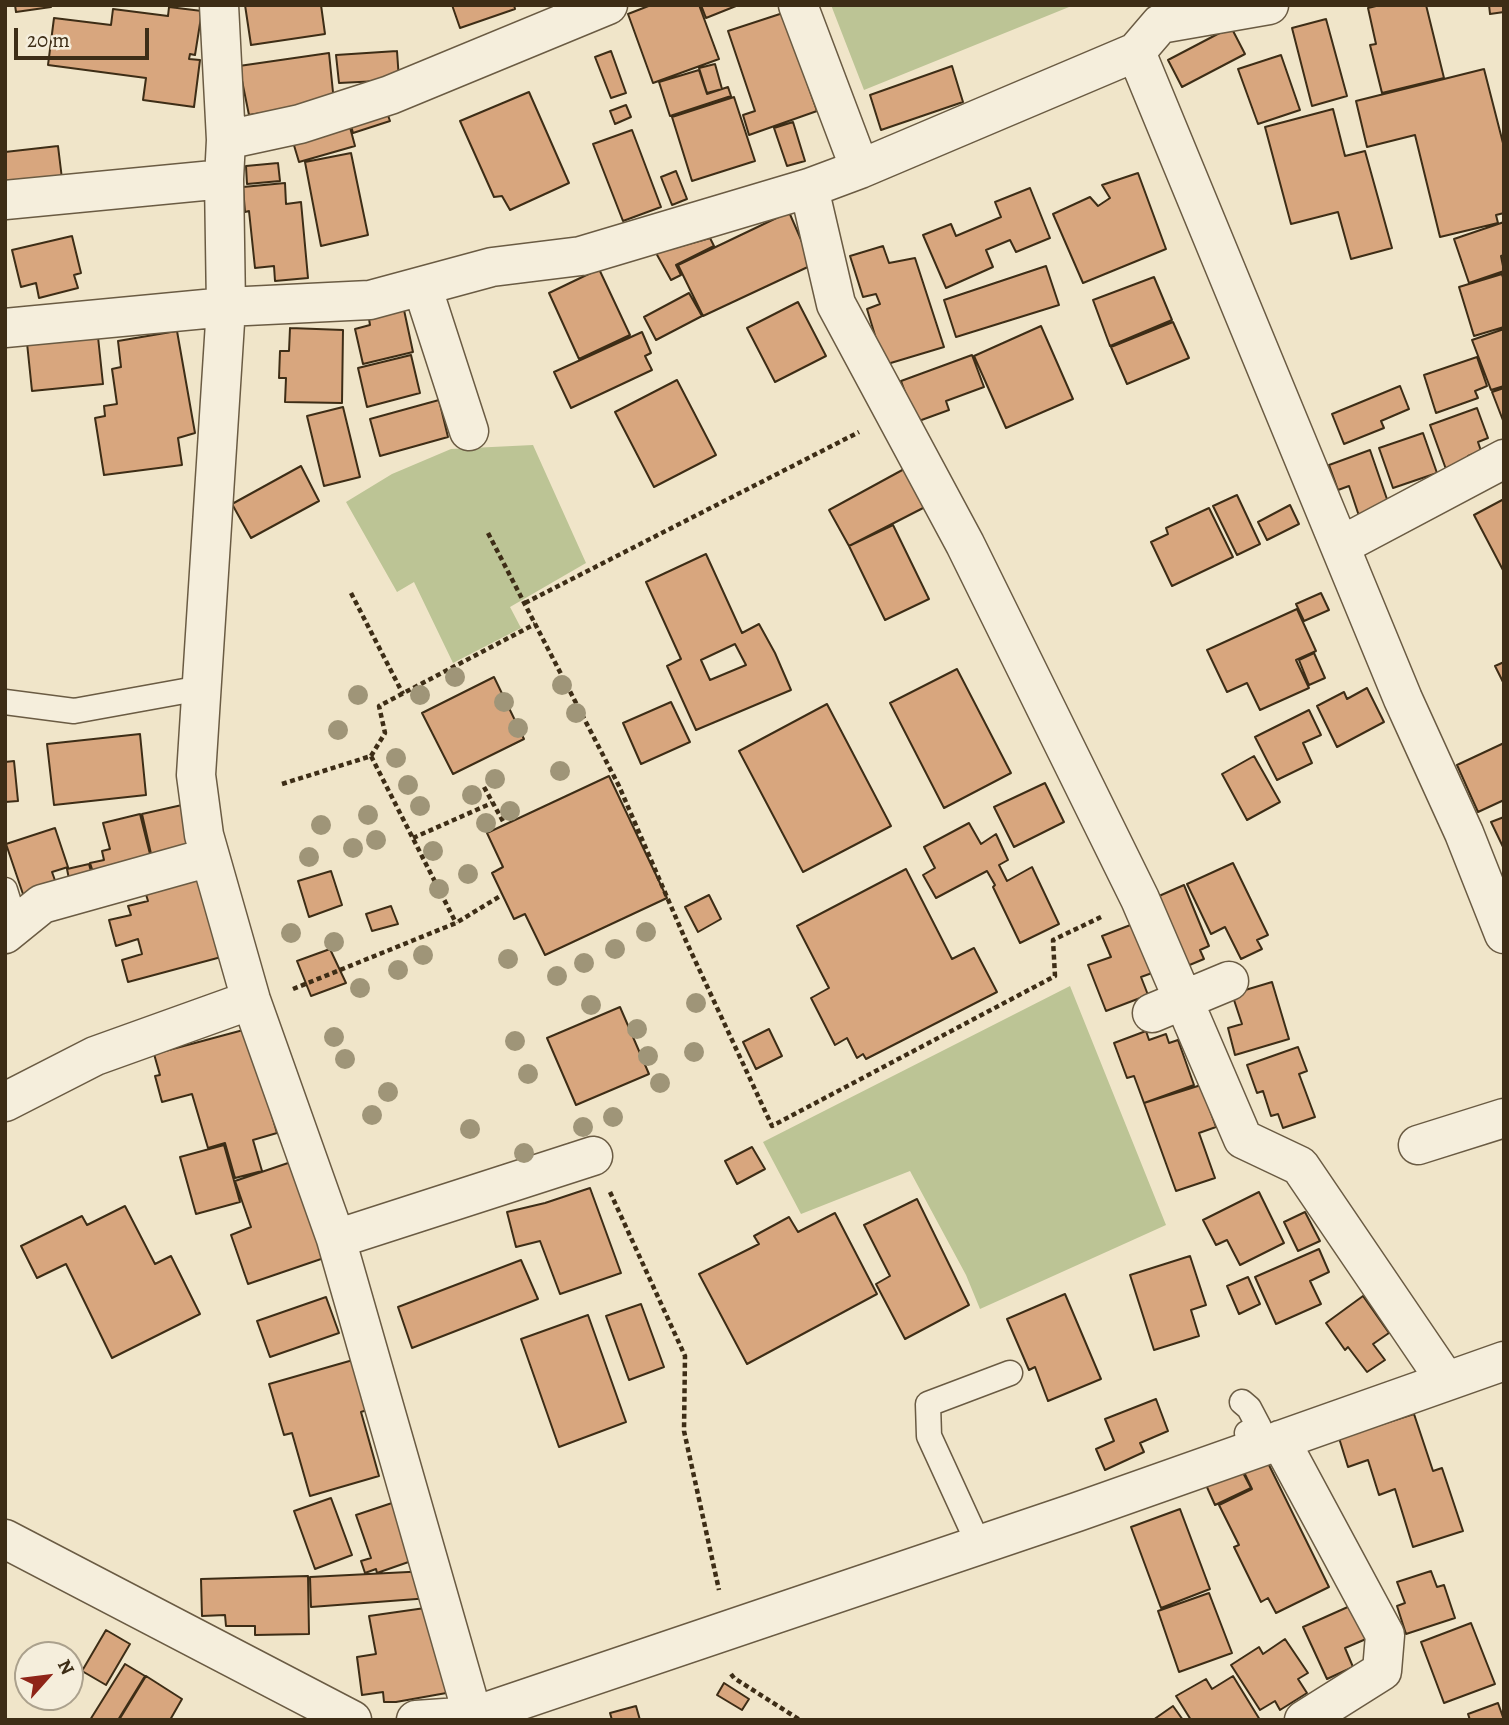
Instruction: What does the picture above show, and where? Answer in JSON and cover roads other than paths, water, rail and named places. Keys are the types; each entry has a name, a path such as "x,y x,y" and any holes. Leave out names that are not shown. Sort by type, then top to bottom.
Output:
{"street":[{"path":"219,5 226,140 226,307 196,775 204,835 251,1000 336,1239 474,1718"},
{"path":"226,140 300,124 390,95 608,5"},
{"path":"798,5 860,169"},
{"path":"5,328 226,307 370,300 492,267 581,256 809,188 860,169 1136,52 1160,24 1269,5"},
{"path":"1136,52 1403,699 1464,833 1504,934"},
{"path":"5,200 224,179"},
{"path":"809,188 836,304 965,544 1140,899 1169,1006 1243,1139 1300,1166 1447,1381"},
{"path":"422,286 469,431"},
{"path":"1340,546 1504,459"},
{"path":"9,916 42,904 210,857"},
{"path":"1169,1006 1229,981"},
{"path":"5,1102 95,1056 251,1000"},
{"path":"1418,1145 1504,1118"},
{"path":"336,1239 593,1156"},
{"path":"416,1720 474,1718 1504,1361"},
{"path":"1267,1445 1385,1635 1381,1671 1304,1720"},
{"path":"5,1539 352,1720"}],"lane":[{"path":"5,702 74,711 201,688"},
{"path":"979,1545 929,1436 928,1404 1010,1373"},
{"path":"1242,1402 1249,1408 1259,1427 1247,1433 1267,1445"}]}
